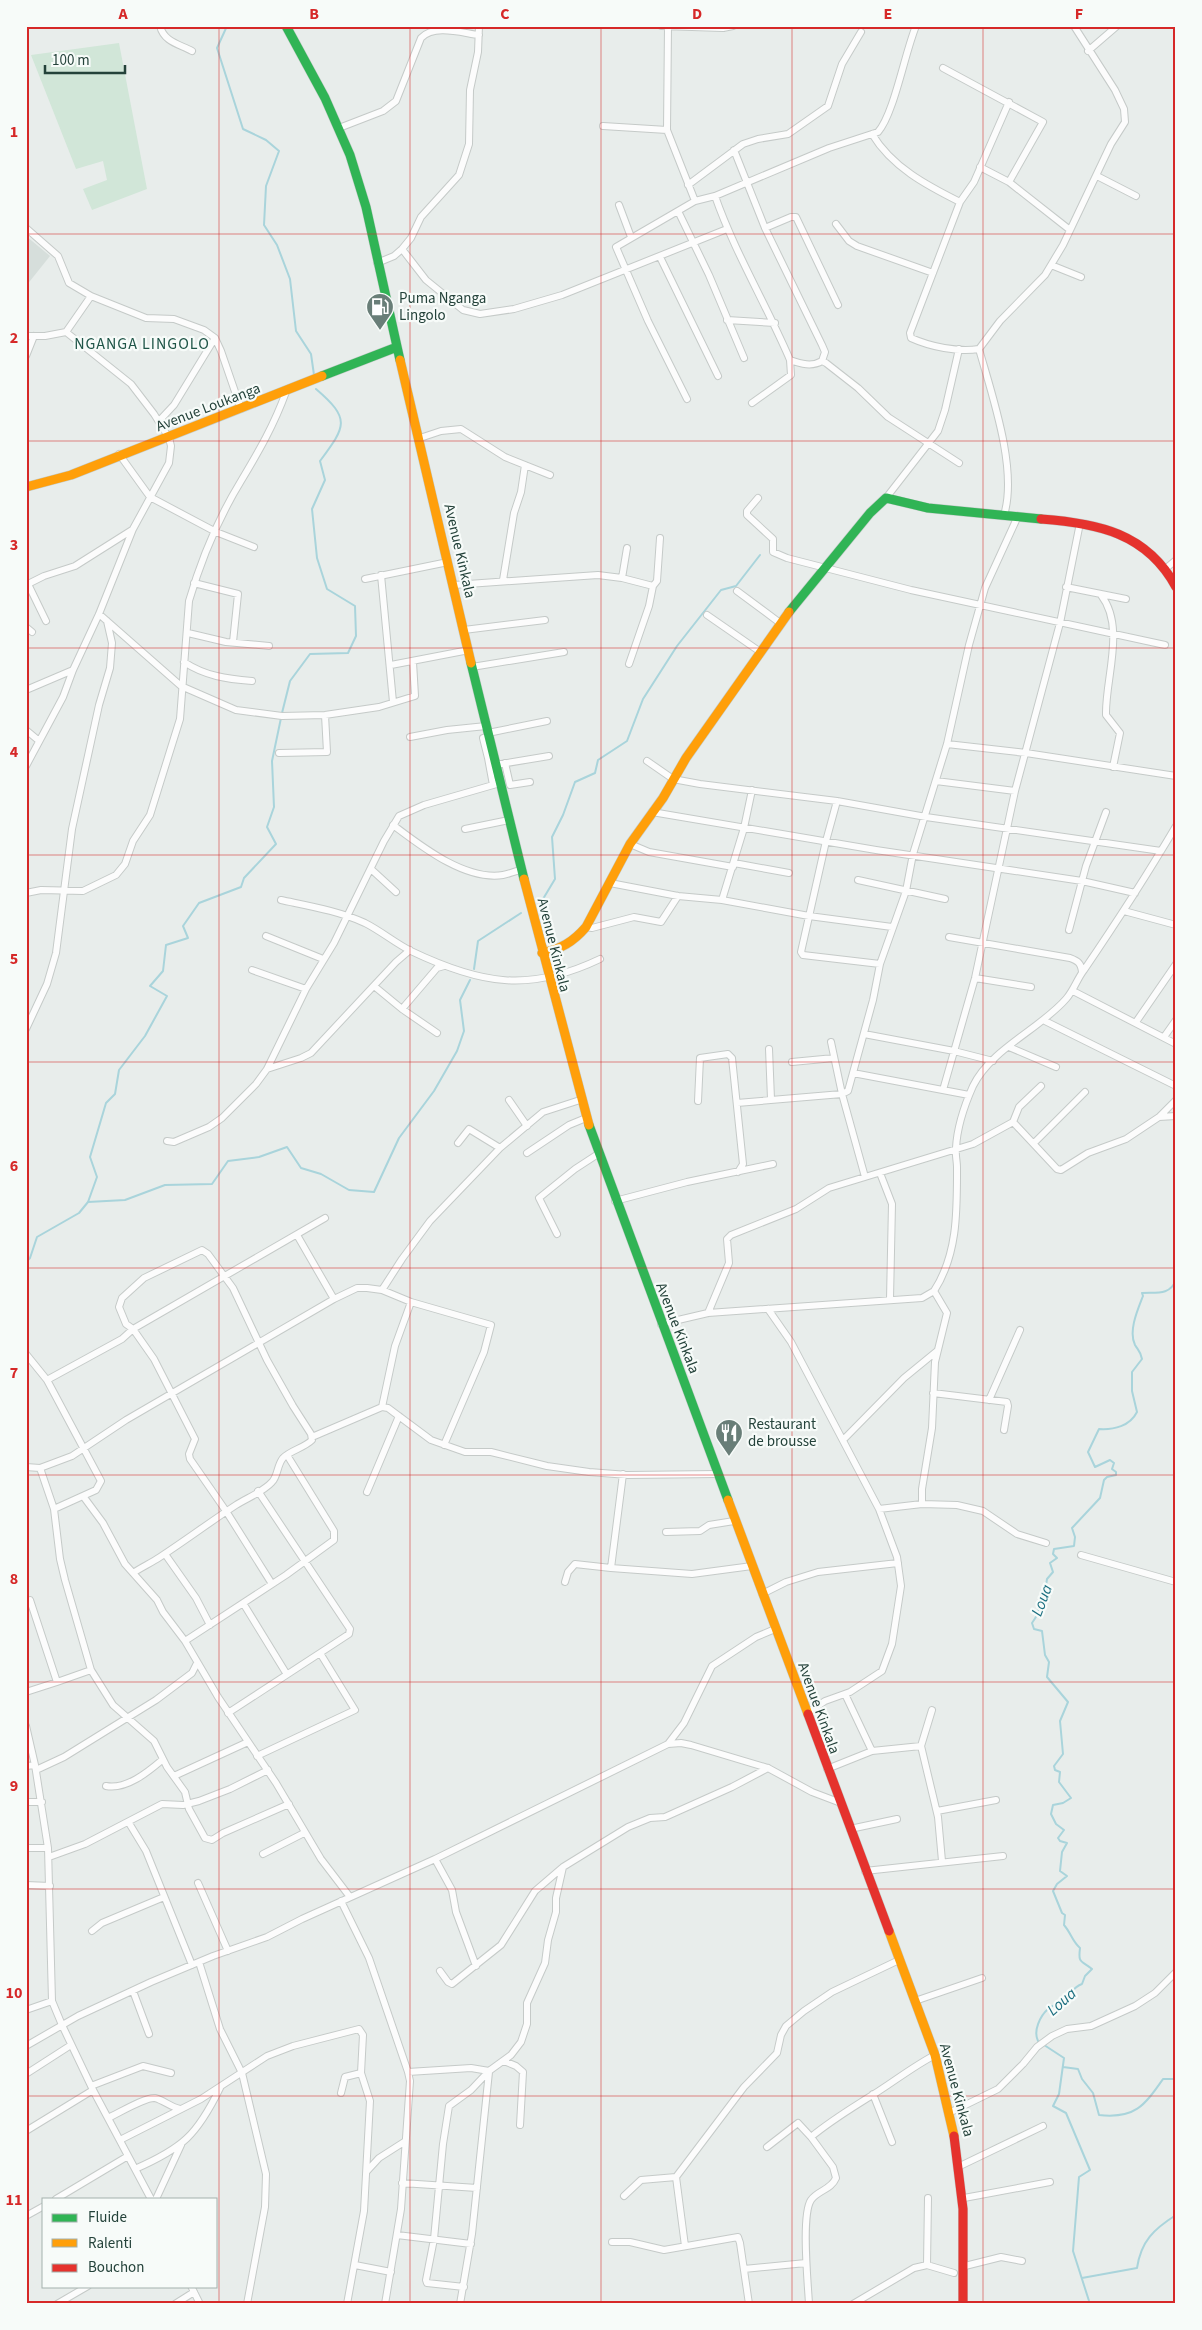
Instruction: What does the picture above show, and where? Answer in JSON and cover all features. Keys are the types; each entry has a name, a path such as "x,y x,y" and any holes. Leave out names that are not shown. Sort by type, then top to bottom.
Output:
{"main road":[{"name":"Avenue Kinkala","path":"286,26 338,128 357,172 469,650 485,732 495,761 580,1100 615,1201 935,2055 951,2112 964,2198 965,2266 963,2304"},
{"name":"Avenue Loukanga","path":"26,487 71,475 119,454 169,438 397,347"},
{"path":"542,953 560,949 576,939 586,927 630,844 759,651 824,568 870,513 886,498 895,502 930,508 1080,523 1107,528 1136,541 1164,570 1176,587"}],"street":[{"path":"160,26 162,34 171,42 192,51"},
{"path":"377,263 394,256 412,238 421,217 453,183 464,161 471,127 471,79 478,52 479,26"},
{"path":"661,26 733,26"},
{"path":"687,399 616,247 694,201 715,196 829,148 872,134 880,129 916,26"},
{"path":"979,349 1000,321 1045,275 1070,230 1111,144 1125,122 1126,115 1115,90 1088,51 1074,26"},
{"path":"1088,51 1117,26"},
{"path":"668,27 667,130 694,201"},
{"path":"338,128 378,113 396,101 421,38 425,34 434,31 479,35"},
{"path":"688,185 734,150 750,141 788,134 828,106 842,64 861,32"},
{"path":"943,68 1043,122 1009,182"},
{"path":"979,349 959,349 919,342 910,336 960,202 980,167 1009,102"},
{"path":"603,126 667,130"},
{"path":"872,134 878,144 902,168 926,185 960,202"},
{"path":"734,150 765,228 825,352 822,361"},
{"path":"980,167 1009,182 1070,230"},
{"path":"1097,176 1136,196"},
{"path":"715,196 727,229 774,323 790,360 792,375 752,403"},
{"path":"619,205 631,237"},
{"path":"678,211 744,358"},
{"path":"765,228 790,217 796,217 838,305"},
{"path":"836,224 850,242 857,246 933,273"},
{"path":"26,228 58,256 69,283 90,296 146,318 174,319 204,330 215,338 222,351 241,409"},
{"path":"402,249 426,280 463,310 474,314 514,309 552,298 727,229"},
{"path":"660,257 718,376"},
{"path":"1051,265 1081,277"},
{"path":"66,332 90,296"},
{"path":"727,320 774,323"},
{"path":"26,336 66,332 131,384 159,421 169,438 171,446 169,464 133,529 99,614 73,670 64,697 38,740 26,766"},
{"path":"26,356 34,336"},
{"path":"159,421 174,405 215,338"},
{"path":"886,498 938,431 945,410 959,349"},
{"path":"979,349 998,420 1008,468 1010,484 1004,515"},
{"path":"790,360 810,365 822,361"},
{"path":"822,361 858,388 888,417 959,463"},
{"path":"26,892 83,891 116,875 125,864 133,841 150,815 180,719 181,686 188,633 189,601 194,583 216,532 242,480 250,470 274,426 286,392"},
{"path":"420,438 441,431 461,429 505,457 550,475"},
{"path":"119,454 150,497 216,532 254,547"},
{"path":"503,580 510,532 521,492 524,465"},
{"path":"758,498 746,513 773,539 773,552 787,558 911,590 981,604 1113,635 1165,644"},
{"path":"737,1103 842,1094 848,1091 873,1000 880,964 906,891 913,854 947,744 981,604 993,567 1018,516"},
{"path":"943,1090 975,978 981,941 1015,791 1060,622 1080,523"},
{"path":"46,621 27,584 44,576 75,566 133,529"},
{"path":"629,664 649,606 653,586 657,581 660,538"},
{"path":"622,578 627,548"},
{"path":"1164,570 1176,560"},
{"path":"365,578 448,562"},
{"path":"381,575 393,702"},
{"path":"454,585 503,580 562,579 598,575 622,578 653,586"},
{"path":"194,583 238,594 233,642"},
{"path":"1066,587 1126,599"},
{"path":"737,591 780,623"},
{"path":"1101,595 1107,606 1113,635 1112,665 1106,712 1107,717 1120,732 1113,768"},
{"path":"99,614 181,686 236,710 282,716 325,715 379,707 415,696 413,662"},
{"path":"707,615 759,651"},
{"path":"464,630 545,620"},
{"path":"26,1029 47,984 52,968 66,890 72,829 99,705 110,668 112,643 107,621"},
{"path":"188,633 233,642 269,646"},
{"path":"391,665 469,650"},
{"path":"472,667 564,652"},
{"path":"184,662 195,669 218,677 252,682"},
{"path":"26,690 73,670"},
{"path":"279,753 327,752 325,715"},
{"path":"410,738 485,732 546,721"},
{"path":"26,730 38,740"},
{"path":"947,744 1026,753 1113,768 1176,776"},
{"path":"495,761 549,756"},
{"path":"647,761 673,779 837,801 926,817 1161,851"},
{"path":"167,1141 174,1142 209,1127 222,1118 256,1084 267,1069 306,990 372,870 392,825 399,816 410,810 499,780 510,786 530,782"},
{"path":"936,781 1015,791"},
{"path":"722,900 734,865 752,790"},
{"path":"837,801 801,952 802,954 880,964"},
{"path":"652,812 1082,881 1135,893"},
{"path":"1069,930 1082,881 1106,812"},
{"path":"465,829 509,820"},
{"path":"392,825 416,843 461,868 492,875 503,875 521,870"},
{"path":"661,1324 708,1313 922,1298 934,1291 944,1276 954,1238 957,1182 956,1148 969,1096 981,1074 1009,1047 1045,1021 1072,991 1082,972 1124,911 1176,826"},
{"path":"630,844 661,855 789,873"},
{"path":"372,870 396,892"},
{"path":"858,880 945,899"},
{"path":"610,883 678,896 722,900 809,916 892,927"},
{"path":"586,927 592,928 634,917 661,922 678,896"},
{"path":"281,900 348,916 385,934 410,950 445,966 474,976 508,981 549,978 600,959"},
{"path":"1124,911 1176,925"},
{"path":"266,936 323,960"},
{"path":"949,937 981,941 1070,958 1081,965 1082,972"},
{"path":"267,1069 311,1053 396,962 410,950"},
{"path":"1136,1022 1176,964"},
{"path":"402,1009 437,968 445,966"},
{"path":"252,970 306,990"},
{"path":"975,978 1031,987"},
{"path":"374,986 402,1009 437,1033"},
{"path":"1072,991 1176,1044"},
{"path":"1164,1037 1176,1020"},
{"path":"1045,1021 1176,1086"},
{"path":"864,1034 954,1051 993,1062"},
{"path":"831,1042 842,1094 866,1177"},
{"path":"1009,1047 1056,1067"},
{"path":"769,1049 771,1099"},
{"path":"698,1101 700,1058 728,1054 732,1058 743,1164 738,1172"},
{"path":"792,1062 834,1058"},
{"path":"853,1073 969,1096"},
{"path":"708,1313 729,1263 727,1239 731,1235 796,1208 829,1188 973,1144 1013,1122 1019,1107 1041,1086"},
{"path":"1034,1143 1085,1092"},
{"path":"509,1100 527,1126"},
{"path":"382,1290 430,1221 500,1148 547,1109 580,1100"},
{"path":"1013,1122 1057,1169 1061,1170 1088,1153 1126,1139 1159,1117 1176,1100"},
{"path":"1159,1117 1176,1116"},
{"path":"527,1153 569,1125 586,1118"},
{"path":"458,1143 469,1129 500,1148"},
{"path":"557,1234 539,1198 575,1168 598,1154"},
{"path":"615,1201 687,1182 773,1164"},
{"path":"880,1173 892,1204 890,1299"},
{"path":"47,1380 122,1339 133,1329 325,1218"},
{"path":"297,1235 334,1299"},
{"path":"272,1584 190,1458 189,1454 195,1440 154,1359 133,1329 126,1324 118,1307 122,1298 144,1278 202,1250 208,1254 225,1276 281,1385 312,1437"},
{"path":"26,1467 40,1468 60,1462 171,1394 260,1344 334,1299 358,1288 382,1290 411,1302 491,1325 484,1352 444,1445"},
{"path":"922,1504 922,1489 932,1428 935,1362 947,1313 934,1291"},
{"path":"382,1407 395,1346 411,1302"},
{"path":"768,1309 791,1342 844,1439 879,1509 898,1563 901,1586 886,1666 882,1671 845,1694 825,1702 807,1713"},
{"path":"989,1400 1020,1330"},
{"path":"844,1439 904,1378 938,1350"},
{"path":"26,1354 47,1380 101,1481 96,1490 54,1510"},
{"path":"933,1393 1008,1404 1004,1430"},
{"path":"133,1573 165,1554 226,1511 272,1482 282,1459 311,1442 312,1437 382,1407 388,1408 431,1440 465,1452 491,1452 547,1466 589,1472 717,1474"},
{"path":"366,1492 399,1416"},
{"path":"185,1641 333,1543 335,1534 287,1455"},
{"path":"40,1468 54,1510 60,1559 91,1670 108,1700 154,1741 162,1760 185,1792 189,1809 202,1833 210,1840 288,1804"},
{"path":"611,1568 623,1474"},
{"path":"228,1712 351,1632 258,1491"},
{"path":"83,1496 98,1515 125,1564 157,1600 163,1612 185,1641 228,1712 268,1770 304,1833 350,1897"},
{"path":"879,1509 922,1504 957,1505 983,1511 1017,1534 1046,1543"},
{"path":"666,1532 700,1531 709,1525 734,1521"},
{"path":"165,1554 196,1598 210,1625"},
{"path":"1081,1555 1176,1582"},
{"path":"762,1594 786,1582 818,1572 898,1563"},
{"path":"565,1582 568,1572 575,1564 692,1574 752,1566"},
{"path":"30,1600 57,1682"},
{"path":"243,1603 286,1673"},
{"path":"668,1744 684,1723 712,1666 749,1641 775,1629"},
{"path":"257,1756 354,1711 355,1708 320,1653"},
{"path":"26,1766 36,1768 64,1757 168,1692 194,1671 197,1663"},
{"path":"26,1692 91,1670"},
{"path":"845,1694 872,1751"},
{"path":"932,1710 921,1746 937,1811 942,1861"},
{"path":"26,1727 36,1768 49,1857 52,2001 92,2088 150,2198"},
{"path":"174,1776 248,1742"},
{"path":"26,2046 62,2025 132,1991 199,1962 267,1938 341,1901 435,1859 668,1744 681,1743 691,1745 768,1768 812,1792 841,1803"},
{"path":"827,1769 872,1751 921,1746"},
{"path":"106,1786 112,1787 124,1784 162,1760"},
{"path":"440,1971 448,1982 452,1984 501,1945 535,1891 563,1866 628,1827 650,1818 665,1817 732,1787 768,1768"},
{"path":"49,1857 85,1844 129,1823 162,1804 189,1804 230,1789 268,1770"},
{"path":"937,1811 996,1800"},
{"path":"26,1802 42,1802"},
{"path":"850,1829 898,1819"},
{"path":"129,1823 143,1846 192,1965"},
{"path":"263,1854 304,1833"},
{"path":"26,1848 48,1848"},
{"path":"865,1871 942,1861 1003,1856"},
{"path":"435,1859 452,1890 456,1912 476,1966"},
{"path":"464,2287 426,2282 434,2239 443,2144 449,2106 471,2090 489,2071 504,2061 521,2042 525,2034 527,2004 545,1963 548,1940 556,1912 556,1898 563,1866"},
{"path":"198,1883 228,1951"},
{"path":"26,1885 50,1886"},
{"path":"92,1931 96,1926 164,1897"},
{"path":"341,1901 369,1958 410,2081 397,2235 385,2304"},
{"path":"685,2246 676,2177 744,2087 777,2053 781,2035 786,2026 832,1992 899,1960"},
{"path":"199,1962 220,2029 242,2073 261,2149 267,2190 247,2304"},
{"path":"951,2112 998,2089 1043,2042 1068,2029 1091,2026 1135,2006 1159,1990 1176,1972"},
{"path":"914,2001 982,1978"},
{"path":"132,1991 149,2034"},
{"path":"26,2010 52,2001"},
{"path":"120,2140 221,2087 267,2056 293,2046 359,2029 363,2035 361,2073 370,2101 367,2170 364,2211 347,2304"},
{"path":"26,2074 72,2046"},
{"path":"811,2137 844,2111 873,2094 910,2068 935,2055"},
{"path":"504,2061 516,2066 523,2072 520,2125"},
{"path":"26,2131 92,2088 143,2066 149,2066 171,2074"},
{"path":"408,2072 471,2068 489,2071"},
{"path":"460,2304 477,2188 489,2071"},
{"path":"341,2093 345,2077 361,2073"},
{"path":"135,2169 172,2152 182,2144 202,2120 221,2087"},
{"path":"873,2094 892,2142"},
{"path":"108,2118 150,2098 158,2099 168,2106 180,2109"},
{"path":"767,2147 798,2123 833,2167 836,2178 833,2186 820,2192 811,2200 808,2209 806,2263 809,2304"},
{"path":"960,2166 1043,2126"},
{"path":"367,2170 379,2158 404,2142"},
{"path":"156,2198 182,2144"},
{"path":"388,2154 396,2156 403,2166"},
{"path":"58,2198 128,2156"},
{"path":"624,2196 641,2180 676,2177"},
{"path":"964,2198 1050,2182"},
{"path":"402,2183 477,2188"},
{"path":"926,2265 928,2198"},
{"path":"26,2216 42,2207"},
{"path":"397,2235 470,2244"},
{"path":"612,2242 630,2242 658,2250 738,2237 749,2304"},
{"path":"965,2266 1001,2257 1022,2261"},
{"path":"744,2269 806,2263"},
{"path":"355,2264 391,2272"},
{"path":"853,2304 907,2270 926,2265 954,2273"},
{"path":"57,2304 85,2288"},
{"path":"175,2304 192,2289 200,2304"}],"shaded area":[{"path":"26,236 50,256 26,286"}],"green space":[{"path":"119,43 147,189 92,210 83,189 107,180 103,161 76,169 31,55"}],"waterway":[{"path":"227,26 217,48 243,129 266,140 279,151 266,186 264,225 277,245 290,279 296,331 311,354 314,375"},
{"path":"282,713 290,681 310,654 348,653 356,636 355,606 327,589 317,558 312,509 325,480 320,461 335,439 341,423 340,416 335,408 316,389"},
{"path":"540,904 555,879 552,837 563,815 575,782 595,773 598,760 627,741 643,699 677,646 721,590 736,586 760,555"},
{"path":"26,1262 30,1258 37,1237 79,1213 88,1202 97,1177 90,1157 106,1103 115,1094 119,1070 145,1036 167,996 150,986 163,971 166,945 188,938 183,926 199,903 241,887 244,878 276,844 267,827 274,807 272,761 281,718"},
{"path":"474,969 478,941 521,913"},
{"path":"88,1202 125,1200 165,1185 212,1184 228,1161 259,1157 287,1147 301,1168 321,1174 349,1190 374,1192 399,1138 434,1091 457,1051 464,1031 460,1000 470,980"},
{"name":"Loua","path":"1090,2304 1073,2251 1079,2177 1090,2170 1066,2113 1053,2106 1059,2094 1064,2058 1038,2041 1036,2033 1038,2024 1045,2012 1063,2001 1075,1988 1082,1984 1085,1976 1092,1969 1080,1959 1080,1948 1064,1925 1065,1915 1062,1913 1053,1891 1057,1884 1067,1876 1060,1871 1062,1852 1067,1843 1060,1841 1058,1838 1064,1830 1056,1824 1051,1814 1053,1805 1063,1803 1071,1798 1059,1782 1060,1772 1055,1770 1054,1766 1063,1754 1060,1721 1068,1702 1047,1677 1049,1662 1045,1655 1042,1631 1034,1629 1032,1623 1037,1615 1042,1593 1045,1592 1047,1579 1053,1572 1050,1563 1057,1558 1053,1554 1054,1549 1074,1546 1075,1537 1072,1528 1100,1498 1104,1480 1107,1477 1116,1475 1116,1472 1112,1469 1114,1463 1110,1460 1095,1467 1088,1452 1099,1429 1110,1429 1126,1424 1137,1412 1132,1391 1132,1372 1142,1359 1133,1339 1133,1327 1143,1296 1142,1293 1166,1291 1170,1289 1176,1280"},
{"path":"1063,2067 1078,2069 1082,2079 1093,2093 1099,2115 1122,2115 1137,2109 1150,2097 1163,2079 1176,2079"},
{"path":"1082,2278 1137,2268 1145,2243 1161,2225 1176,2215"}],"traffic: fast":[{"path":"286,26 325,98 350,155 366,207 400,360"},
{"path":"322,376 397,347"},
{"path":"789,612 870,513 886,498 928,508 1041,519"},
{"path":"471,663 524,879"},
{"path":"589,1125 728,1500"}],"traffic: slow":[{"path":"400,360 471,663"},
{"path":"26,487 71,475 322,376"},
{"path":"542,953 566,944 586,927 630,844 663,798 686,758 789,612"},
{"path":"524,879 589,1125"},
{"path":"728,1500 808,1714"},
{"path":"889,1931 935,2055 954,2136"}],"traffic: jam":[{"path":"1041,519 1082,524 1119,534 1151,554 1176,587"},
{"path":"808,1714 889,1931"},
{"path":"954,2136 963,2209 963,2304"}],"place":[{"name":"Puma Nganga Lingolo","path":"380,331"},
{"name":"Restaurant de brousse","path":"729,1457"}],"district":[{"name":"NGANGA LINGOLO","path":"142,343"}]}
